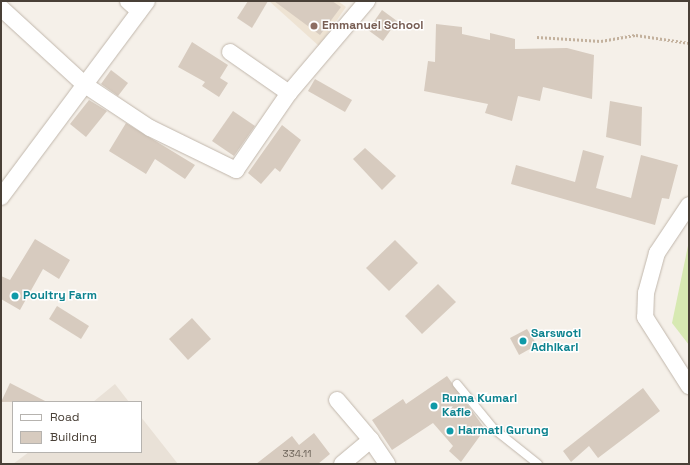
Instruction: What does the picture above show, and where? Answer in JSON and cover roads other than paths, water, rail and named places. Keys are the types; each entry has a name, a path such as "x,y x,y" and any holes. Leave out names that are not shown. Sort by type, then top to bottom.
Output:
{"street":[{"path":"1,8 85,85 150,128 236,170 289,93 367,1"},
{"path":"1,197 85,85 138,4"},
{"path":"230,52 289,93"},
{"path":"689,205 657,253 646,294 645,317 689,386"},
{"path":"337,400 371,440 386,464"},
{"path":"342,464 371,440"}],"lane":[{"path":"457,384 494,429 538,464"}],"place":[{"name":"Emmanuel School","path":"314,26"},
{"name":"Poultry Farm","path":"15,296"},
{"name":"Sarswoti Adhikari","path":"523,341"},
{"name":"Ruma Kumari Kafle","path":"434,406"},
{"name":"Harmati Gurung","path":"450,431"}]}
